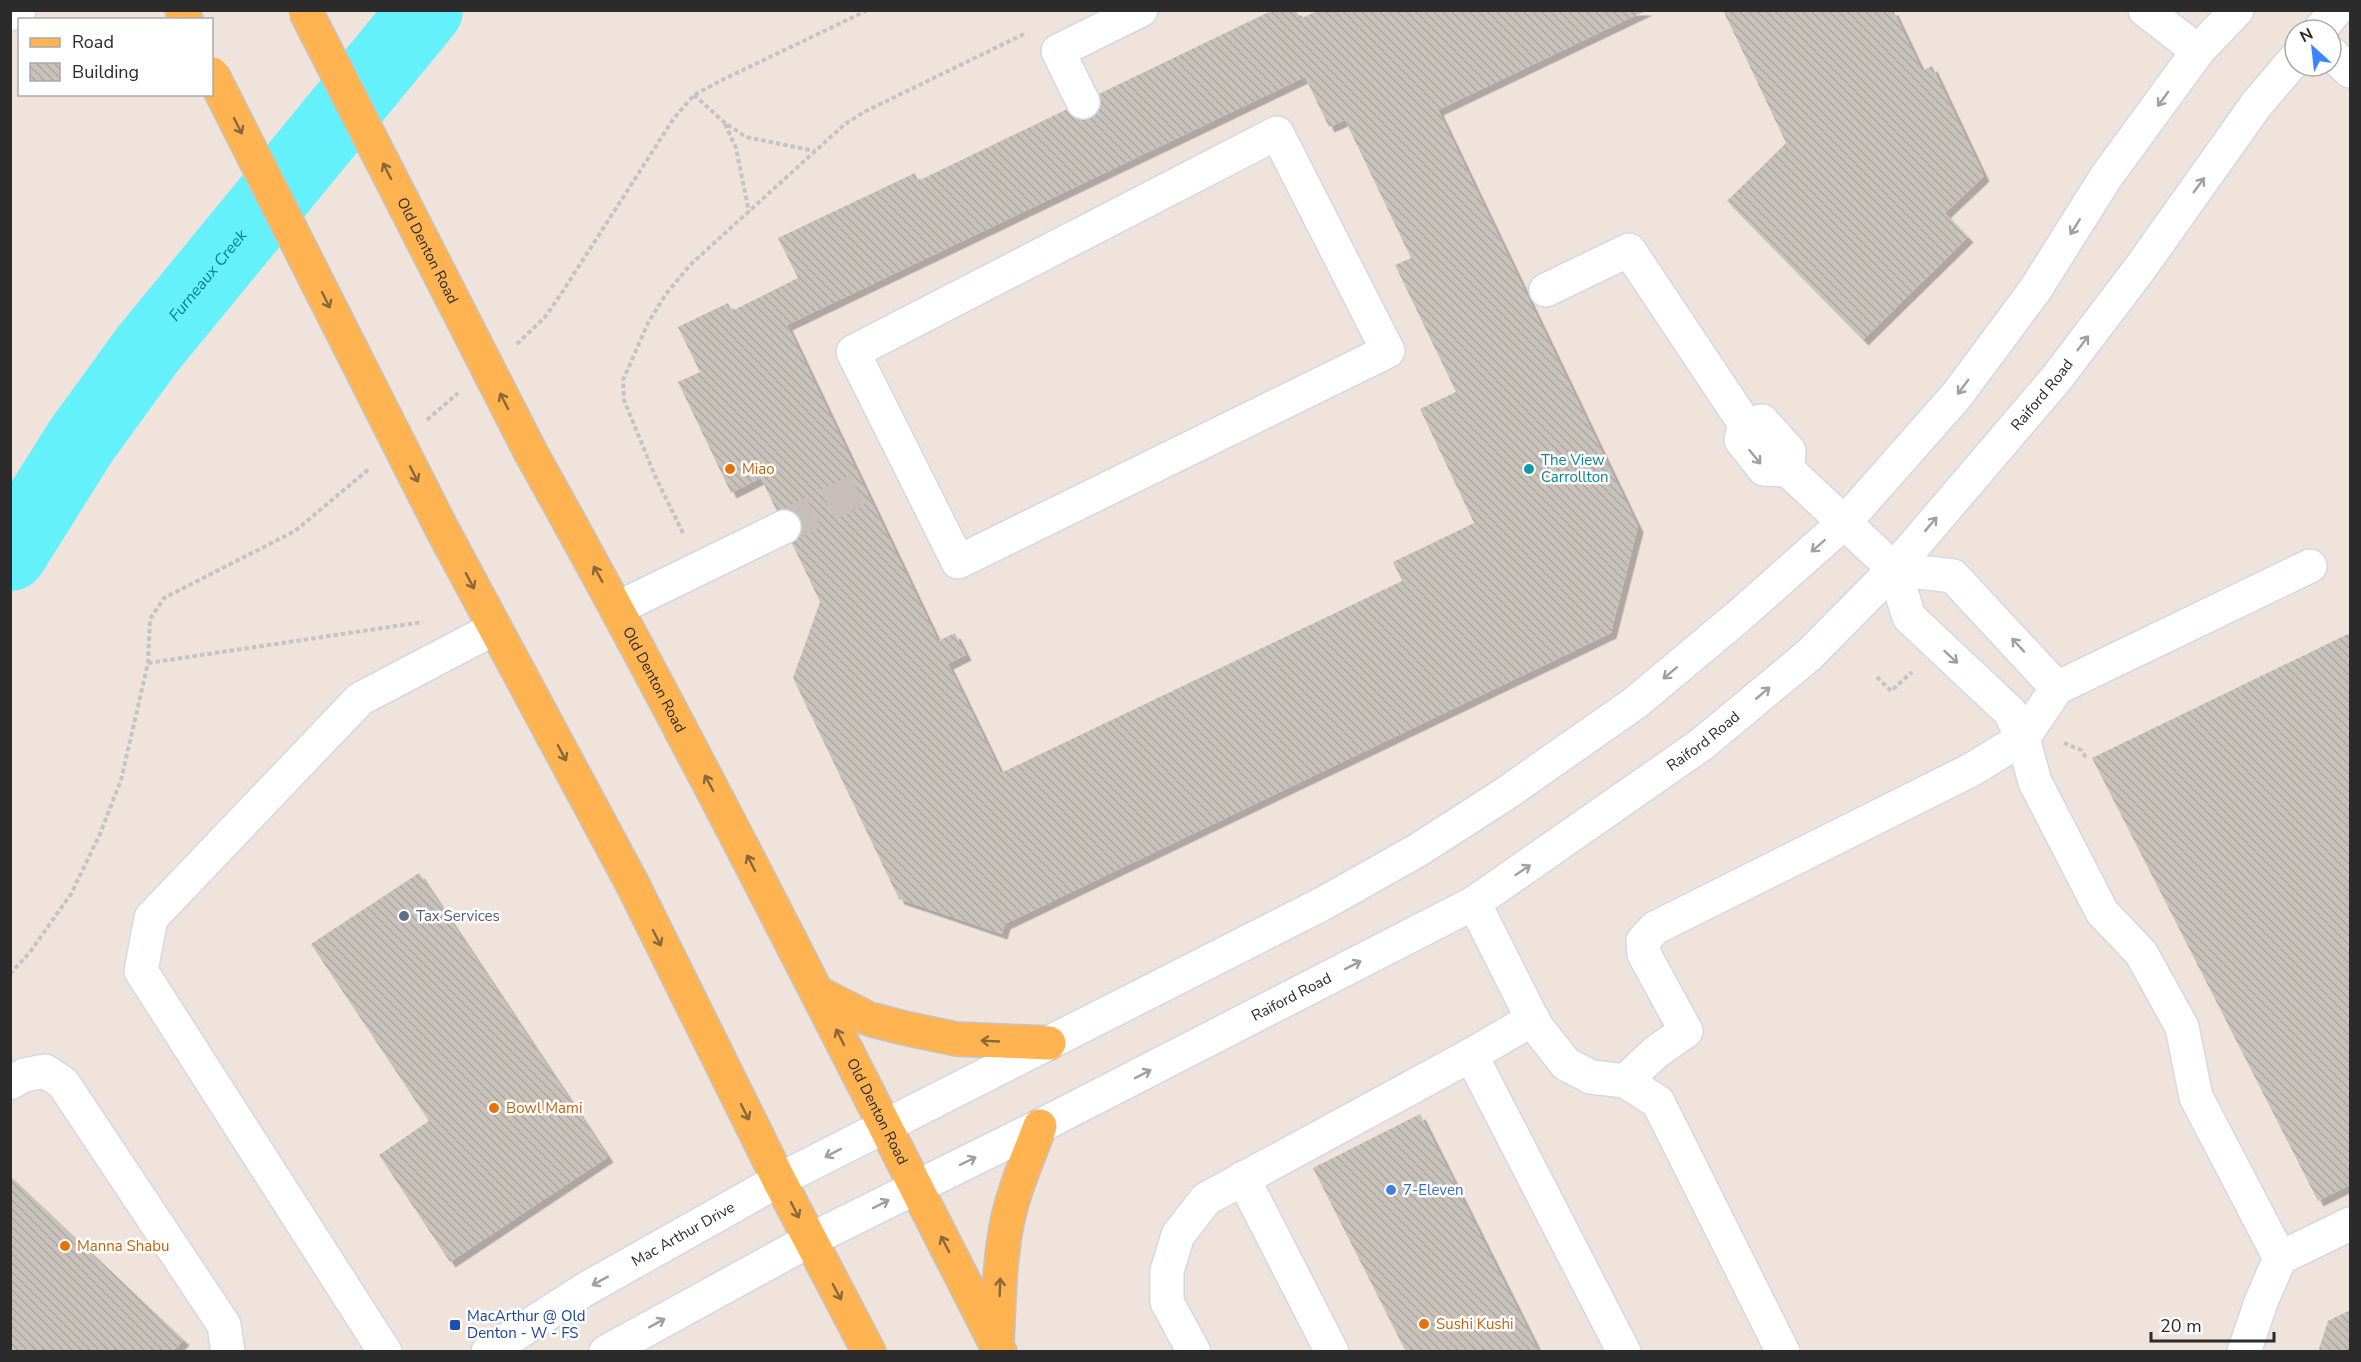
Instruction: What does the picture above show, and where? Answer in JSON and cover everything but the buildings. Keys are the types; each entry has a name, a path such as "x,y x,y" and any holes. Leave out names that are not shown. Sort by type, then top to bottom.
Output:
{"main road":[{"name":"Old Denton Road","path":"305,10 531,453 618,608 999,1348"},
{"path":"213,76 442,529 633,885 779,1180 869,1352"},
{"path":"818,993 869,1019 904,1028 956,1039 1048,1043"},
{"path":"999,1348 1001,1262 1008,1221 1019,1180 1041,1126"}],"street":[{"path":"10,14 19,10"},
{"path":"1083,102 1058,51 1141,10"},
{"path":"2145,10 2198,51"},
{"path":"885,1127 1324,903 1418,850 1635,704 1845,522 1957,395 2035,290 2106,177 2198,51 2237,10"},
{"name":"Raiford Road","path":"916,1187 1041,1126 1474,903 1702,744 1809,655 1894,569 2056,379 2141,267 2256,105 2283,73"},
{"path":"1278,133 1388,351 958,562 875,398 853,352 1278,133"},
{"path":"1546,290 1629,250 1745,424 1741,440 1764,469 1788,470 1894,569 1909,617 2010,712 2023,738 2035,782 2102,912 2141,953 2182,1027 2196,1097 2280,1258"},
{"path":"618,608 784,527"},
{"path":"1625,1081 1656,1052 1686,1031 1644,954 1643,941 1655,928 1971,770 2023,738 2057,688 2310,566"},
{"path":"1894,569 1953,576 2057,688"},
{"path":"385,1352 141,971 151,918 360,699 495,628"},
{"path":"1474,903 1533,1019 1566,1064 1591,1077 1625,1081 1658,1102 1783,1352"},
{"path":"1194,1352 1167,1302 1167,1271 1178,1234 1206,1199 1533,1019"},
{"path":"1471,1055 1624,1352"},
{"path":"10,1083 24,1075 45,1071 63,1083 224,1325 228,1352"},
{"name":"Mac Arthur Drive","path":"488,1352 584,1290 779,1180 885,1127"},
{"path":"1244,1178 1332,1352"},
{"path":"606,1352 810,1240 916,1187"},
{"path":"2244,1352 2261,1302 2280,1258 2350,1224"}],"path":[{"path":"686,539 655,476 624,400 623,380 648,322 666,294 690,265 845,124 867,111 1032,31"},
{"path":"694,95 725,123 746,137 816,152"},
{"path":"725,123 736,148 749,213"},
{"path":"148,663 428,621"},
{"path":"2058,741 2081,750 2087,759"}],"waterway":[{"name":"Furneaux Creek","path":"10,554 81,441 147,350 426,10"}],"tunnel":[{"path":"784,527 864,487"}],"place":[{"name":"Miao","path":"730,469"},
{"name":"The View Carrollton","path":"1529,469"},
{"name":"Tax Services","path":"404,916"},
{"name":"Bowl Mami","path":"494,1108"},
{"name":"7-Eleven","path":"1391,1190"},
{"name":"Manna Shabu","path":"65,1246"},
{"name":"Sushi Kushi","path":"1424,1324"},
{"name":"MacArthur @ Old Denton - W - FS","path":"455,1325"}]}
